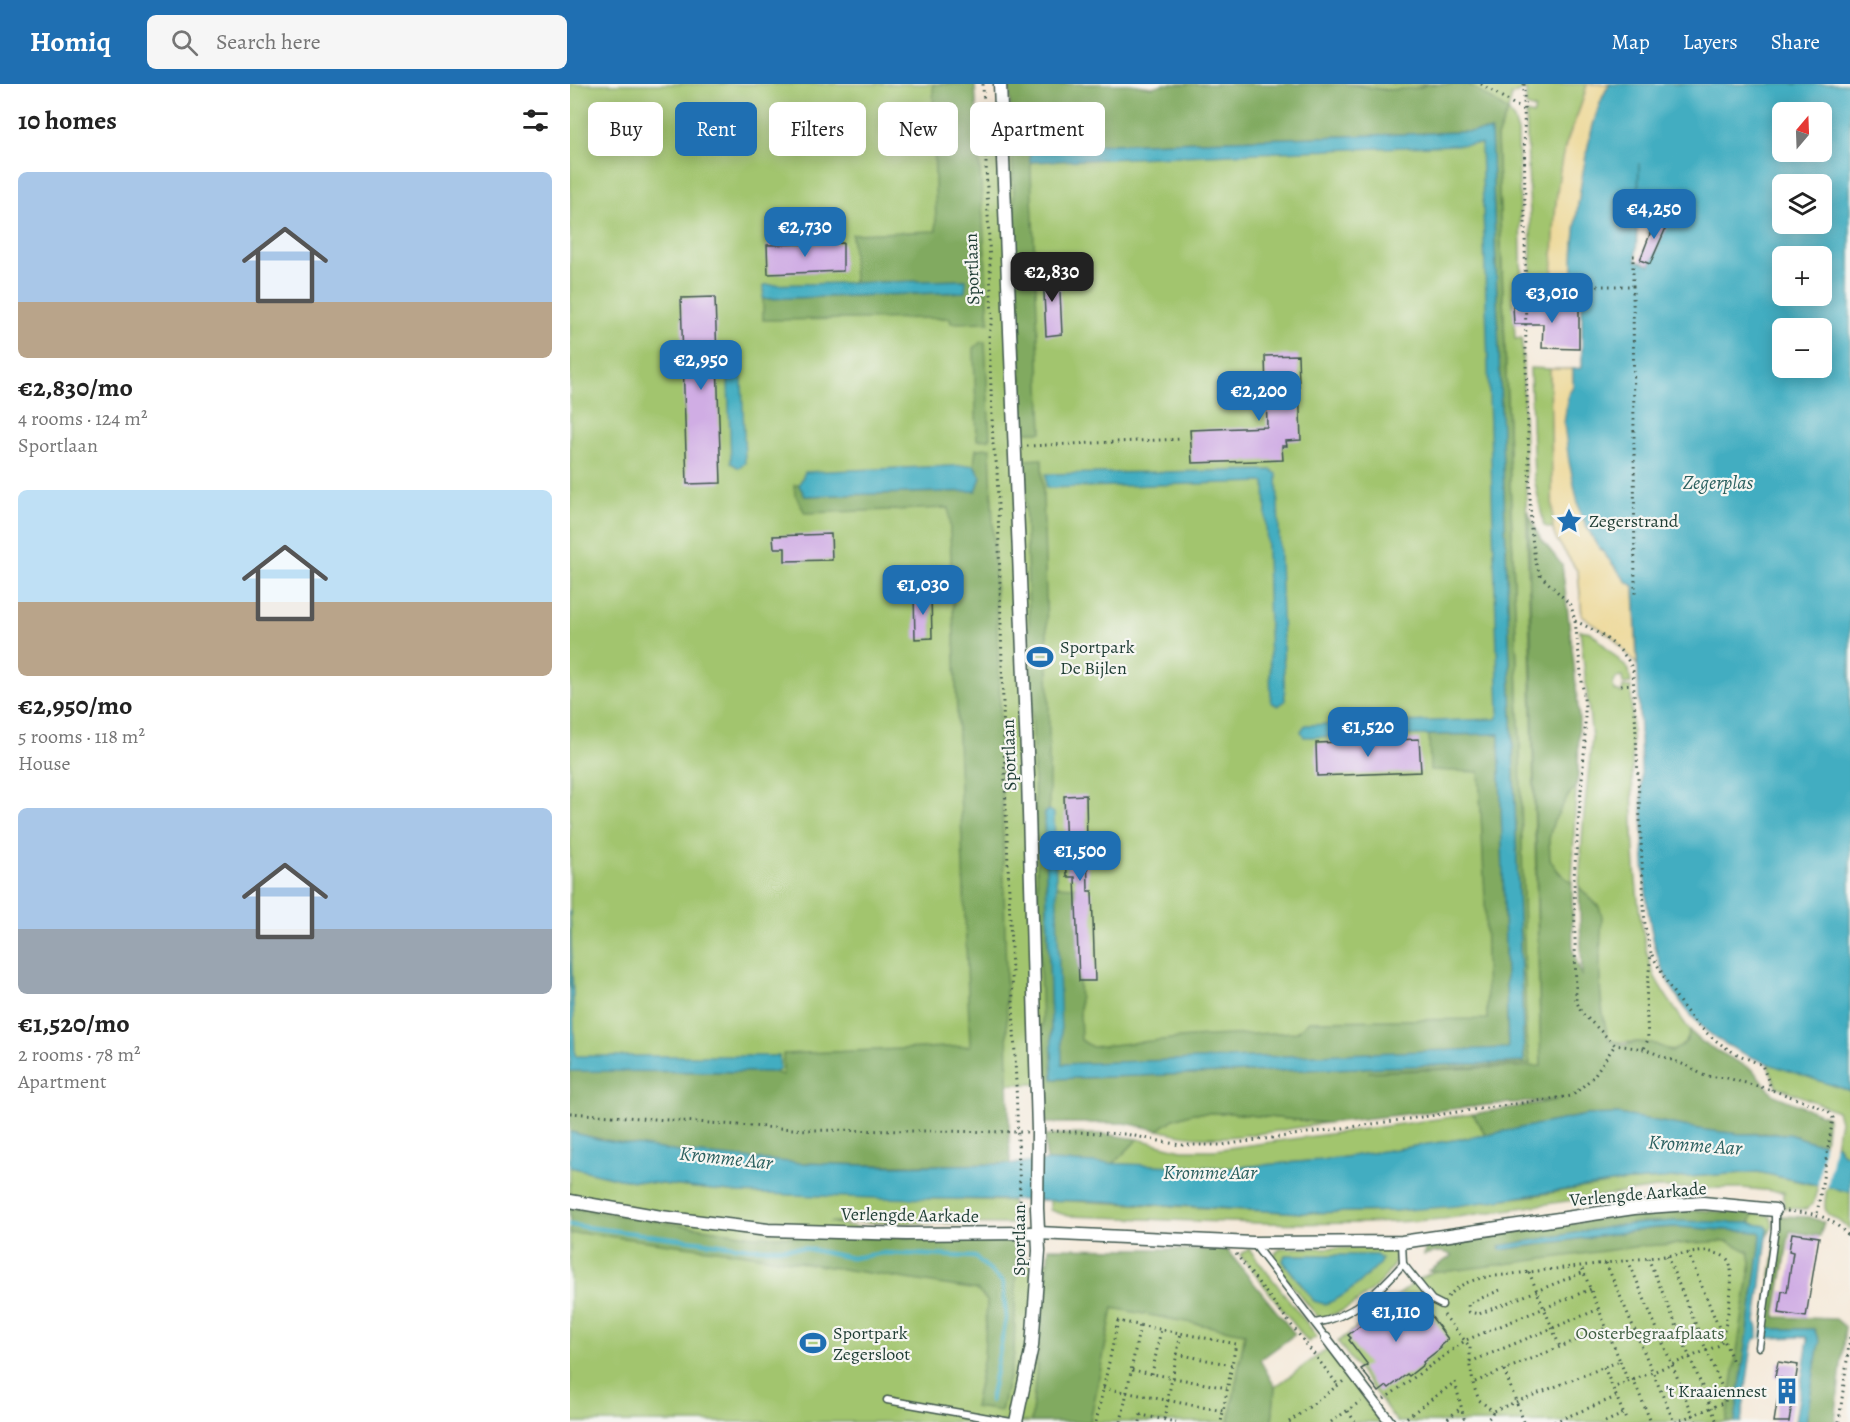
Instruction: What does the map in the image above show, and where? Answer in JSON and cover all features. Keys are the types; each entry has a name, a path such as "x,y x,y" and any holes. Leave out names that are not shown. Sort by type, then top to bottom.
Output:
{"street":[{"name":"Sportlaan","path":"1000,84 1028,777 1038,1131 1039,1251 1032,1346 1016,1422"},
{"name":"Verlengde Aarkade","path":"570,1201 662,1217 768,1230 907,1234 1038,1233 1252,1243 1402,1242 1634,1208 1703,1203 1775,1210"},
{"path":"1326,1338 1390,1422"}],"lane":[{"path":"1759,1347 1775,1229 1775,1210"},
{"path":"1402,1242 1403,1264 1432,1300 1442,1305"},
{"path":"1252,1243 1326,1338"},
{"path":"1315,1323 1332,1321 1359,1305 1379,1290 1403,1264"},
{"path":"887,1400 1011,1422"}],"path":[{"name":"Sportlaan","path":"983,84 992,319 989,335 993,444 997,467 1020,1208"},
{"path":"1481,84 1523,110"},
{"path":"1524,84 1526,364 1529,496 1534,560 1540,575 1571,605 1585,707 1586,742 1574,878 1576,1000 1581,1012 1615,1045 1644,1049 1687,1066 1705,1076 1727,1078 1773,1090 1818,1106 1828,1112 1833,1119 1832,1132 1817,1214"},
{"path":"1635,594 1633,256 1638,256"},
{"path":"1531,286 1633,286"},
{"path":"1013,446 1182,439"},
{"path":"1575,621 1596,630 1631,665 1634,684 1646,926 1651,953 1646,999 1648,1039 1644,1049"},
{"path":"1621,685 1634,684"},
{"path":"1651,953 1676,999 1693,1021 1728,1050 1762,1065 1773,1090"},
{"path":"570,1113 807,1130 1038,1131 1125,1134 1180,1145 1222,1145 1572,1096 1593,1077 1615,1045"},
{"path":"1775,1210 1817,1214 1838,1225 1850,1237"},
{"path":"1225,1241 1338,1385"},
{"path":"1493,1411 1479,1400 1474,1387 1470,1347 1442,1313 1442,1305 1456,1288 1469,1281 1529,1272 1707,1251 1721,1254 1729,1261 1732,1272 1720,1345 1612,1388"},
{"path":"1688,1253 1734,1364"},
{"path":"1606,1263 1675,1422 1725,1402 1726,1397 1667,1256"},
{"path":"1648,1258 1717,1422"},
{"path":"1628,1260 1696,1422"},
{"path":"1581,1266 1628,1381"},
{"path":"1529,1272 1560,1347"},
{"path":"1500,1290 1468,1304 1469,1312 1479,1314 1584,1272"},
{"path":"1377,1404 1466,1340 1591,1289"},
{"path":"1470,1362 1599,1309"},
{"path":"1096,1422 1118,1321 1236,1344 1221,1422"},
{"path":"1121,1422 1140,1325"},
{"path":"1475,1382 1606,1328"},
{"path":"1152,1374 1161,1329"},
{"path":"1164,1419 1181,1333"},
{"path":"1839,1422 1850,1336"},
{"path":"1177,1354 1232,1365"},
{"path":"1484,1422 1493,1411 1620,1361"},
{"path":"1604,1367 1627,1422"},
{"path":"1132,1370 1228,1388"},
{"path":"1504,1370 1524,1422"},
{"path":"1289,1422 1354,1373"},
{"path":"1633,1379 1651,1422"},
{"path":"1400,1422 1455,1382 1465,1422"},
{"path":"1103,1388 1223,1411"},
{"path":"1331,1422 1370,1395"},
{"path":"1554,1422 1616,1397"},
{"path":"1443,1422 1461,1408"},
{"path":"1347,1411 1355,1422"},
{"path":"1605,1422 1623,1414"},
{"path":"1140,1422 1141,1415 1176,1422"}],"green space":[{"name":"Sportpark De Bijlen","path":"570,84 959,84 961,152 970,151 970,156 1105,156 1105,144 1491,131 1512,734 1520,744 1497,137 1508,111 1518,132 1522,297 1513,296 1515,339 1522,338 1541,1067 1529,1067 1530,1081 570,1087"},
{"path":"933,84 975,84 976,102 970,102 970,156 979,156 989,322 951,323 950,318 763,320 763,299 965,292 965,280 854,283 852,234 936,231 934,156 958,156 958,102 933,102"},
{"path":"1009,84 1130,84 1152,87 1164,84 1347,84 1385,90 1419,88 1428,84 1468,84 1508,111 1497,137 1520,744 1526,1036 1530,1064 1368,1072 1541,1066 1528,511 1539,536 1562,565 1579,719 1576,786 1553,823 1549,839 1550,859 1559,873 1572,883 1573,951 1582,977 1579,887 1599,907 1602,916 1601,994 1609,1040 1624,1045 1637,1042 1652,1043 1672,1051 1684,1043 1690,1031 1703,1043 1753,1070 1774,1095 1828,1117 1825,1143 1771,1133 1740,1134 1705,1130 1618,1114 1586,1115 1486,1135 1473,1114 1559,1100 1497,1104 1326,1123 1229,1113 1193,1113 1174,1119 1158,1130 1125,1123 1045,1123 1024,460 1042,459 1049,702 1049,810 1044,814 1053,1079 1524,1062 1491,131 1105,144 1105,102 1010,102"},
{"path":"1347,84 1428,84 1398,90"},
{"path":"1468,84 1587,84 1582,104 1564,150 1559,177 1551,303 1531,303 1526,113 1533,115 1535,109 1526,106 1526,89 1512,95 1508,111"},
{"path":"1012,156 1030,156 1042,432 1024,432"},
{"path":"981,342 985,342 990,439 977,440 974,348"},
{"path":"1530,368 1550,369 1553,529 1544,526 1534,477"},
{"path":"990,448 1000,703 1010,1164 844,1164 734,1158 624,1144 570,1132 570,1071 773,1072 783,1075 783,1054 970,1046 949,508 805,513 795,494 794,485 799,485 805,496 976,491 981,477 974,465 976,449"},
{"path":"1580,630 1591,632 1629,670 1631,683 1623,684 1622,677 1616,678 1613,685 1615,691 1622,693 1623,687 1631,687 1634,858 1640,915 1647,955 1655,977 1690,1031 1687,1041 1682,1047 1676,1049 1609,1040 1605,1024 1600,974 1599,907 1579,887 1592,738"},
{"path":"1499,734 1508,1049 1062,1064 1055,886 1076,887 1081,1040 1092,1047 1190,1037 1297,1032 1309,1021 1487,1019 1485,898 1479,772 1430,770 1429,735"},
{"path":"1576,786 1572,883 1552,863 1548,849 1554,820 1564,801"},
{"path":"1767,1062 1850,1091 1850,1155 1843,1155 1835,1145 1840,1121 1837,1111 1776,1086"},
{"path":"1192,1113 1229,1113 1326,1123 1263,1133 1216,1137 1190,1136 1158,1130 1174,1119"},
{"path":"1473,1114 1486,1135 1332,1159 1230,1168 1113,1164 1138,1139 1182,1150 1214,1150"},
{"path":"1104,1134 1138,1139 1113,1164 1046,1161 1045,1136"},
{"name":"Sportpark Zegersloot","path":"570,1167 619,1179 739,1193 1012,1201 1011,1224 829,1222 1064,1265 1048,1422 570,1422"},
{"path":"1758,1172 1818,1186 1813,1204 1806,1209 1784,1208 1784,1192 1742,1188 1656,1188 1443,1219 1396,1222 1302,1224 1209,1221 1068,1216 1050,1210 1050,1200 1303,1213 1394,1211 1532,1196 1618,1182"},
{"path":"1827,1187 1850,1192 1850,1230 1826,1211"},
{"path":"570,1208 754,1236 1006,1239 1017,1245 1014,1355 1001,1411 974,1407 984,1356 987,1301 977,1290 746,1254 584,1233 570,1234"},
{"path":"1702,1210 1753,1214 1750,1223 1653,1222 1621,1225 1499,1247 1501,1250 1654,1228 1677,1227 1761,1233 1735,1422 1726,1422 1751,1262 1749,1252 1728,1241 1642,1246 1443,1272 1429,1271 1452,1256 1442,1252 1424,1255 1425,1245 1631,1214"},
{"path":"1753,1214 1768,1215 1771,1218 1773,1226 1768,1235 1766,1226 1750,1223"},
{"path":"1780,1216 1809,1217 1824,1222 1820,1236 1790,1231 1775,1317 1836,1319 1845,1327 1835,1422 1806,1422 1819,1341 1814,1329 1763,1329"},
{"name":"Oosterbegraafplaats","path":"1731,1239 1745,1246 1753,1258 1726,1422 1397,1422 1338,1342 1419,1279 1441,1268 1649,1242"},
{"path":"1049,1248 1227,1250 1295,1334 1260,1360 1275,1387 1272,1422 1229,1422 1245,1333 1113,1308 1090,1422 1031,1422"},
{"path":"1282,1248 1387,1248 1392,1249 1396,1257 1386,1276 1376,1287 1340,1312 1318,1317 1276,1266 1274,1257","holes":["1285,1255 1333,1256 1314,1301 1283,1261"]},
{"path":"1249,1249 1317,1336 1308,1342 1240,1255"},
{"path":"1113,1308 1245,1333 1229,1422 1090,1422"},
{"path":"1327,1349 1381,1422 1272,1422 1275,1387"}],"sand":[{"path":"1587,84 1610,84 1595,120 1583,171 1574,247 1575,303 1551,303 1559,177 1564,150 1582,104"},
{"name":"Zegerstrand","path":"1550,369 1573,369 1573,386 1568,395 1580,512 1595,542 1627,582 1634,585 1637,665 1612,637 1582,616 1578,572 1555,537"}],"water":[{"name":"Zegerplas","path":"1610,84 1850,84 1850,1091 1749,1056 1712,1035 1698,1023 1674,992 1661,966 1653,938 1644,861 1634,586 1627,582 1595,542 1580,513 1564,424 1568,395 1573,386 1573,369 1582,368 1582,303 1575,303 1574,247 1583,171 1595,120","holes":["1639,163 1638,213 1644,201 1659,207 1647,233 1661,238 1650,265 1636,261"]},
{"path":"1491,131 1524,1062 1053,1079 1044,813 1049,810 1054,813 1062,1064 1508,1048 1499,734 1304,737 1301,731 1305,725 1496,719 1499,713 1481,144 1030,162 1030,156 1105,156 1105,144"},
{"path":"966,280 965,292 763,299 764,285"},
{"path":"733,350 741,353 745,463 739,468 731,463 727,354"},
{"path":"974,465 981,477 976,491 805,496 799,485 805,472"},
{"path":"1271,470 1277,474 1285,701 1278,706 1271,702 1265,482 1046,488 1046,474"},
{"path":"570,910 575,1056 779,1056 780,1069 773,1072 570,1071"},
{"name":"Kromme Aar","path":"1618,1114 1705,1130 1740,1134 1789,1134 1813,1142 1837,1145 1843,1154 1850,1155 1850,1192 1758,1172 1618,1182 1457,1206 1394,1211 1303,1213 1100,1201 874,1198 739,1193 619,1179 570,1167 570,1132 598,1139 679,1152 800,1163 893,1166 1010,1164 1046,1161 1230,1168 1332,1159 1486,1135 1586,1115"},
{"path":"1676,1221 1750,1223 1766,1226 1768,1229 1756,1322 1758,1338 1752,1345 1741,1422 1735,1422 1760,1248 1761,1234 1759,1232 1677,1227 1654,1228 1500,1250 1500,1246 1621,1225"},
{"path":"1285,1255 1376,1255 1381,1259 1380,1263 1355,1287 1332,1302 1324,1304 1314,1301 1283,1261"},
{"path":"1763,1329 1814,1329 1819,1341 1806,1422 1795,1422 1808,1340 1806,1337 1762,1338"}],"pier":[{"path":"1825,1140 1835,1142 1827,1190 1817,1189"}],"building":[{"path":"1644,201 1659,208 1652,223 1637,217"},
{"path":"1657,216 1669,221 1650,264 1640,260"},
{"path":"843,243 843,271 768,274 767,245"},
{"path":"1043,271 1059,271 1062,334 1046,336"},
{"path":"715,297 721,483 687,484 681,298"},
{"path":"1513,306 1579,307 1579,349 1542,348 1543,324 1514,324"},
{"path":"1298,355 1301,440 1286,441 1287,446 1282,446 1283,460 1192,463 1190,430 1267,427 1265,356"},
{"path":"831,534 832,560 785,561 785,548 774,548 773,536"},
{"path":"914,594 931,594 932,638 915,639"},
{"path":"1419,739 1421,772 1317,776 1316,743"},
{"path":"1086,795 1088,891 1092,891 1095,981 1079,981 1075,877 1067,877 1064,796"},
{"path":"1792,1233 1819,1237 1806,1317 1779,1313 1782,1291 1787,1292 1793,1252 1789,1251"},
{"path":"1401,1295 1424,1321 1431,1316 1448,1339 1409,1376 1407,1374 1389,1388 1387,1386 1379,1392 1361,1369 1368,1365 1349,1340 1351,1338 1348,1335"},
{"name":"'t Kraaiennest","path":"1778,1362 1798,1365 1789,1422 1774,1422 1781,1378 1775,1377"}],"waterway":[{"path":"570,1225 751,1248 803,1248 852,1258 883,1253 975,1257 1003,1282 1006,1319 990,1401"}],"place":[{"name":"Zegerstrand","path":"1569,521"},
{"name":"Sportpark De Bijlen","path":"1040,657"},
{"name":"Sportpark Zegersloot","path":"813,1343"},
{"name":"'t Kraaiennest","path":"1787,1391"}]}
